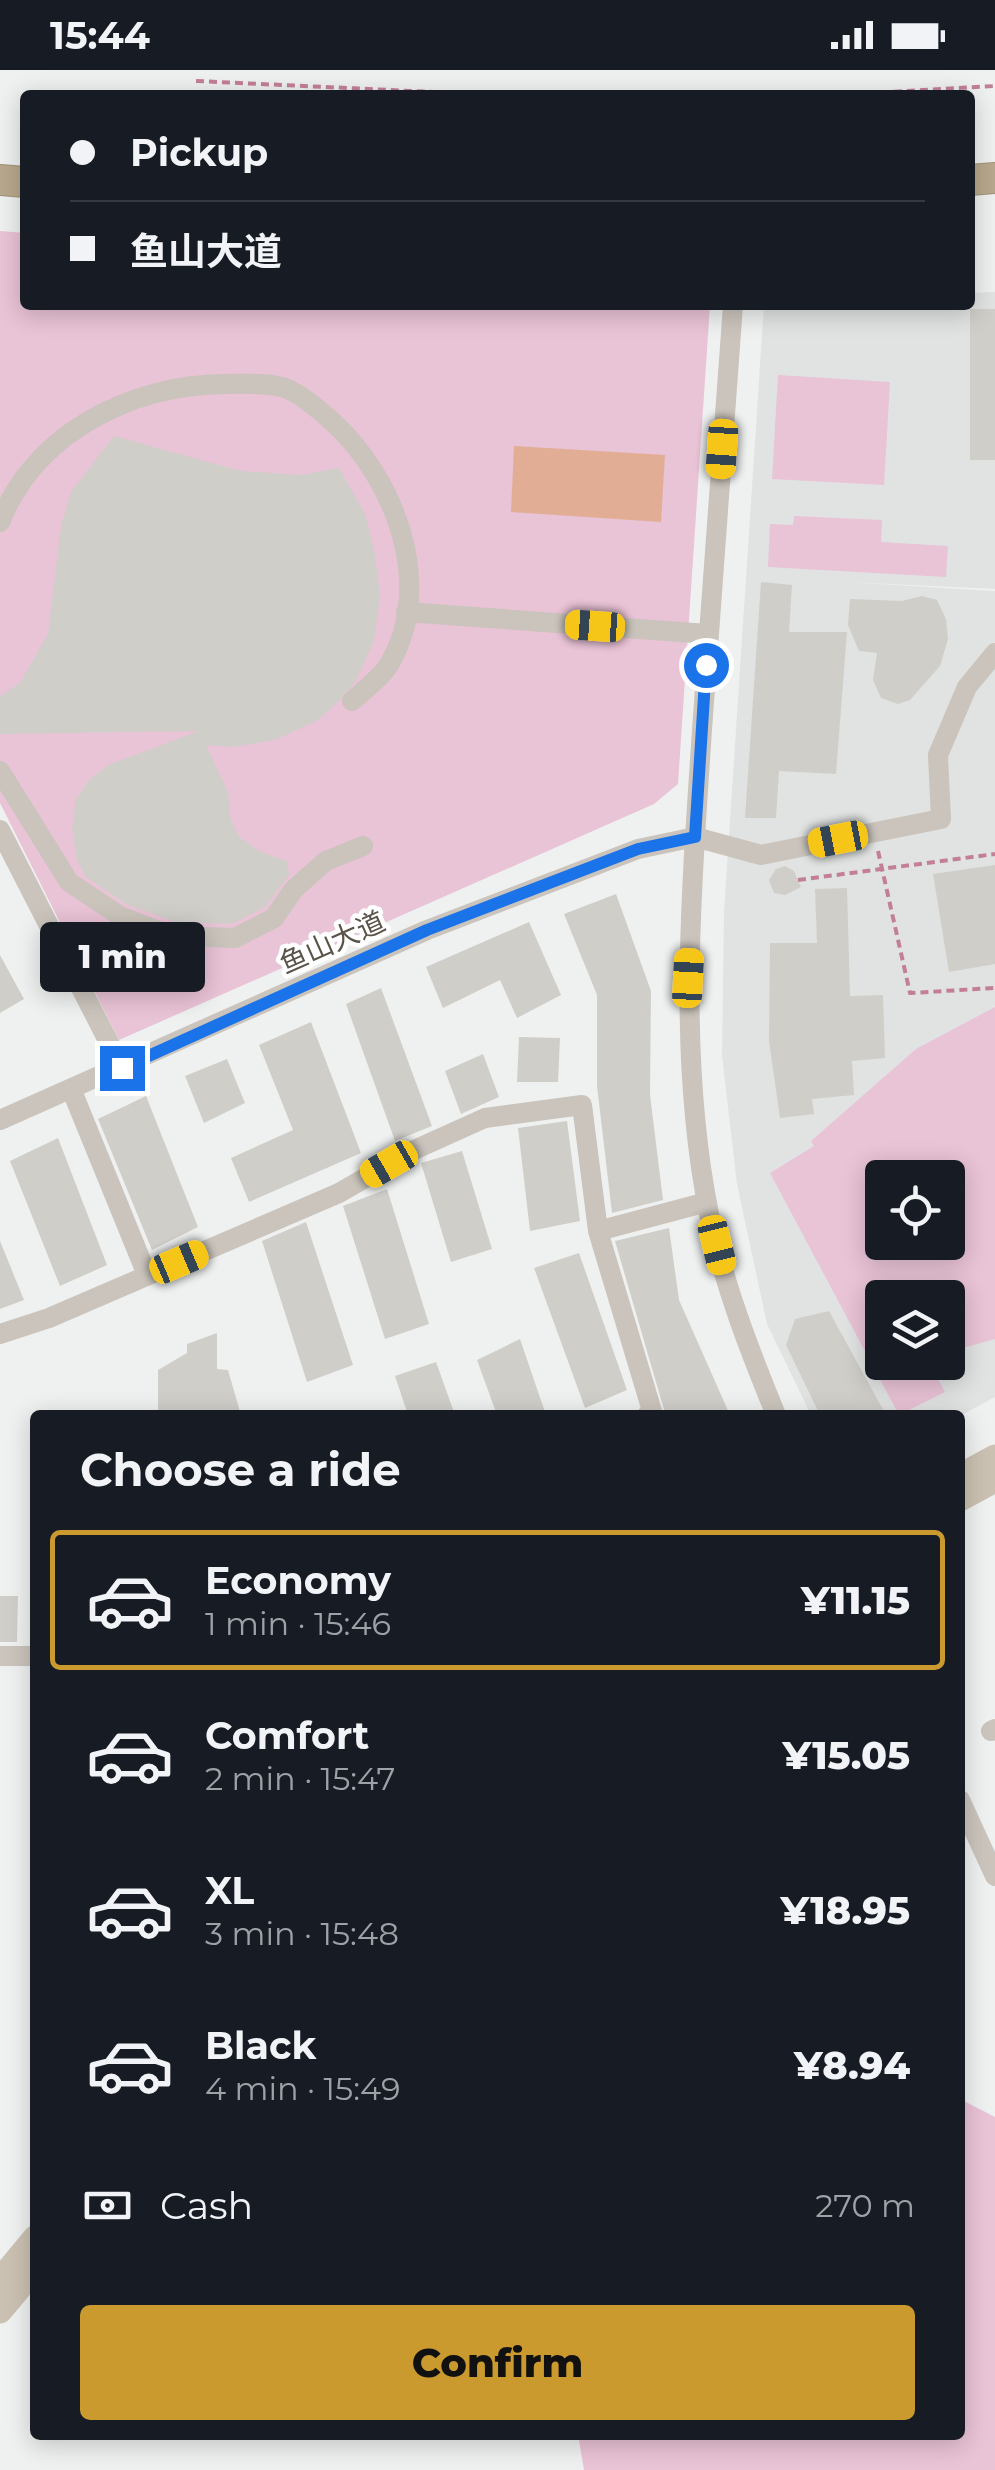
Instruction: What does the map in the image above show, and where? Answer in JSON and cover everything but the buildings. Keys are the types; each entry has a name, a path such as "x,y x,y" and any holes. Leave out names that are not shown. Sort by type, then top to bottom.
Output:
{"main road":[{"path":"965,1473 995,1458"},
{"path":"965,1496 995,1480"},
{"path":"0,2280 30,2244"},
{"path":"0,2311 30,2275"}],"street":[{"path":"732,310 695,837 689,995 693,1098 708,1202 732,1309 774,1410"},
{"path":"2,510 55,443 121,402 185,384 284,387 315,406 360,448 394,503 406,562 406,612 389,664 352,701"},
{"path":"406,612 708,634"},
{"path":"695,837 760,855 941,819 938,755 966,687 995,654"},
{"path":"0,770 69,882 120,916 172,936 235,938 274,918 294,889 326,862 363,846"},
{"path":"0,830 122,1068"},
{"name":"鱼山大道","path":"0,1120 427,930 638,849 695,837"},
{"path":"72,1091 147,1276"},
{"path":"0,1334 147,1276 340,1192 414,1150 485,1118 582,1106 598,1231 652,1410"},
{"path":"598,1231 708,1202"},
{"path":"0,1656 30,1656"},
{"path":"965,1811 995,1876"}],"path":[{"path":"196,82 382,90"},
{"path":"925,90 995,86"},
{"path":"798,880 995,854"},
{"path":"879,870 910,993 995,988"}],"shaded area":[{"path":"0,231 20,233 20,310 710,310 678,784 654,804 119,1040 0,803"},
{"path":"995,292 995,589 847,582 995,591 995,1397 965,1413 965,1410 809,1410 767,1324 737,1184 722,1056 724,912 764,310 975,310 975,293"},
{"path":"778,375 890,382 884,485 772,479"},
{"path":"514,446 665,455 661,522 511,512"},
{"path":"794,516 882,520 881,542 948,546 946,577 768,567 770,524 793,525"},
{"path":"995,1007 995,1339 965,1347 965,1280 865,1280 865,1351 770,1173 814,1146 811,1141 916,1049"},
{"path":"880,1380 938,1380 945,1392 909,1410 896,1410"},
{"path":"965,2102 995,2117 995,2470 584,2470 579,2440 965,2440"}],"route":[{"path":"122,1068 427,930 638,849 695,837 706,665"}]}
